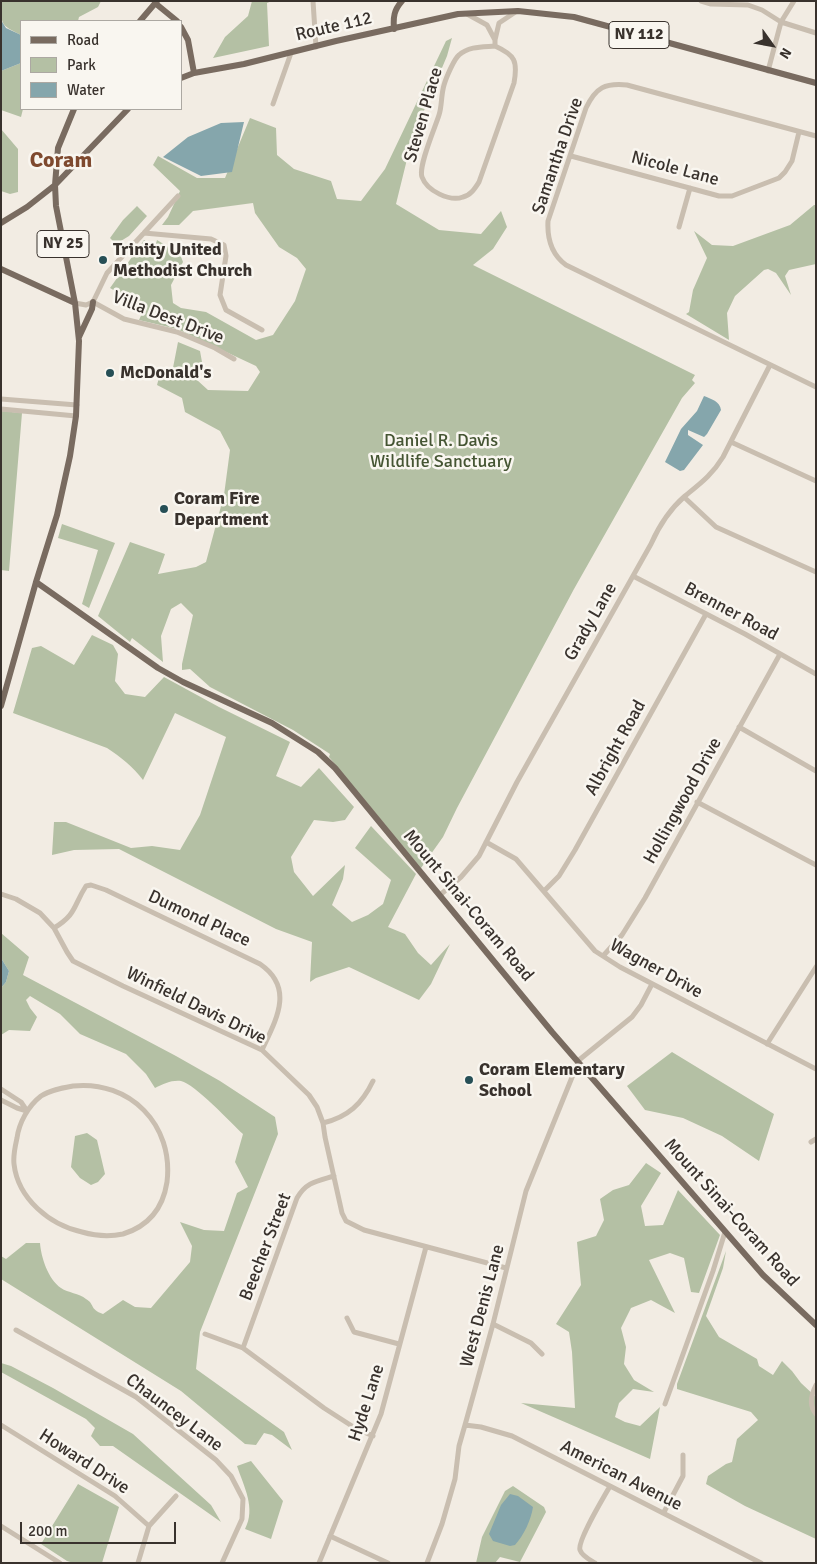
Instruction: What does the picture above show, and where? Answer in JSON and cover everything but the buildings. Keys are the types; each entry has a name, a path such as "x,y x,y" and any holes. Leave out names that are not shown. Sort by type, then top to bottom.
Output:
{"main road":[{"path":"394,28 393,16 396,8 402,1"},
{"path":"141,20 155,2 176,20"},
{"name":"Route 112","path":"182,78 194,73 244,64 458,14 518,11 574,17 816,83"},
{"path":"182,28 188,40 194,73"},
{"name":"NY 25","path":"1,706 63,488 76,416 78,339 75,303 56,206 54,185 58,148 74,110"},
{"path":"1,223 54,185 127,110"},
{"path":"1,269 75,303"},
{"path":"78,339 92,309 93,302"},
{"name":"Mount Sinai-Coram Road","path":"36,582 158,668 183,682 272,723 318,752 335,768 552,1032 763,1275 816,1325"}],"street":[{"path":"313,1 316,47"},
{"path":"701,1 711,4 748,5 762,10 781,22 816,32"},
{"path":"768,71 781,22 794,1"},
{"path":"495,43 499,23 518,11"},
{"name":"Steven Place","path":"467,14 487,25 495,43 508,52 516,64 517,70 479,182 472,193 464,197 447,197 427,186 421,176 439,115 444,86 455,59 465,50 495,43"},
{"path":"273,104 291,53"},
{"name":"Samantha Drive","path":"816,136 637,88 613,84 603,87 595,92 589,101 548,221 547,234 554,254 566,265 816,387"},
{"name":"Nicole Lane","path":"571,156 719,196 732,196 779,178 792,161 799,132"},
{"path":"679,227 690,188"},
{"path":"75,303 86,305 93,302 107,273 178,196"},
{"path":"144,233 211,239 224,245 226,256 220,295 226,310 262,330"},
{"name":"Villa Dest Drive","path":"93,302 124,319 177,332 215,348 234,359"},
{"name":"Grady Lane","path":"440,895 471,867 479,856 517,782 658,528 684,497 702,484 716,468 770,365"},
{"path":"1,399 77,405"},
{"path":"1,409 76,416"},
{"path":"731,442 816,481"},
{"path":"684,497 716,527 816,572"},
{"name":"Brenner Road","path":"633,576 745,634 816,674"},
{"name":"Albright Road","path":"544,892 559,876 575,850 706,614"},
{"name":"Hollingwood Drive","path":"603,956 622,935 645,898 780,654"},
{"path":"739,727 816,771"},
{"path":"697,802 816,865"},
{"name":"Wagner Drive","path":"486,842 516,859 595,951 620,967 816,1069"},
{"name":"Dumond Place","path":"54,928 69,917 86,886 91,884 260,964 273,975 280,996 280,1008 277,1018 262,1050"},
{"name":"Winfield Davis Drive","path":"1,894 16,898 40,913 54,928 74,961 123,986 262,1050 309,1095 317,1107 323,1123 342,1213 346,1220 364,1230 506,1268"},
{"path":"767,1044 816,967"},
{"path":"578,1060 632,1017 641,1006 652,984"},
{"name":"West Denis Lane","path":"427,1563 442,1524 455,1479 464,1425 493,1324 526,1191 578,1060"},
{"path":"323,1123 334,1120 358,1105 373,1081"},
{"path":"76,1086 93,1086 109,1089 136,1104 149,1116 164,1143 168,1164 167,1178 164,1196 158,1210 140,1226 111,1236 92,1235 68,1229 46,1216 36,1208 26,1194 18,1179 14,1164 17,1134 27,1111 38,1098 46,1093 76,1086"},
{"path":"1,1089 21,1102 27,1111"},
{"path":"1,1100 27,1111"},
{"name":"Beecher Street","path":"243,1348 297,1198 302,1189 308,1185 334,1176"},
{"path":"665,1404 713,1271 725,1232"},
{"name":"Hyde Lane","path":"319,1563 381,1414 426,1247"},
{"path":"347,1318 354,1332 399,1344"},
{"path":"493,1324 531,1343 542,1354"},
{"name":"Chauncey Lane","path":"16,1330 136,1397 216,1460 231,1476 243,1499 242,1519 222,1563"},
{"path":"205,1334 243,1348 324,1408 355,1428 373,1436"},
{"path":"816,1385 811,1400 812,1410 816,1414"},
{"name":"Howard Drive","path":"1,1425 115,1496 150,1526"},
{"name":"American Avenue","path":"464,1425 481,1427 512,1436 761,1563"},
{"path":"664,1512 683,1476 683,1455"},
{"path":"595,1563 581,1553 579,1548 610,1486"},
{"path":"138,1563 150,1526 176,1496"},
{"path":"1,1526 60,1563"},
{"path":"330,1536 388,1563"}],"green space":[{"path":"1,1 101,1 98,7 79,17 78,20 20,20 20,34 5,26 1,15"},
{"path":"252,1 272,1 267,3 269,46 213,58 225,37 248,16"},
{"name":"Daniel R. Davis Wildlife Sanctuary","path":"452,38 447,56 412,139 396,204 439,230 481,234 501,211 507,227 493,249 473,265 695,375 692,380 695,383 682,398 574,589 443,837 421,868 329,757 330,754 293,730 210,687 190,669 182,670 193,615 181,603 171,609 161,636 163,662 132,638 130,642 98,616 130,542 165,554 158,574 196,567 206,562 224,495 230,450 220,431 185,412 182,398 157,385 160,374 171,378 178,342 200,351 202,362 197,380 208,390 248,391 260,372 256,366 177,329 139,320 145,307 110,288 144,240 155,247 157,240 180,254 183,262 171,285 173,303 181,308 206,312 256,340 273,335 295,301 306,269 297,258 279,247 255,213 253,203 193,211 179,225 162,225 168,217 180,191 153,165 158,156 197,178 225,178 250,118 276,128 277,155 294,169 331,181 337,199 361,201 385,169 446,41"},
{"path":"20,63 20,110 23,110 21,117 1,110 1,71"},
{"path":"1,129 18,149 18,192 10,194 1,191"},
{"path":"816,205 816,264 789,270 785,276 791,295 776,273 768,269 764,270 735,296 727,313 729,340 686,314 689,312 693,290 707,258 694,231 712,245 733,246 790,225"},
{"path":"137,206 147,216 129,236 116,244 110,238 123,220"},
{"path":"1,411 22,413 9,571 1,570"},
{"path":"62,524 115,543 89,608 82,604 98,550 58,538"},
{"path":"92,635 113,645 118,654 115,681 125,694 145,697 164,677 290,742 276,776 301,787 319,768 354,807 345,820 333,822 314,820 291,857 294,872 313,896 345,865 343,879 332,905 352,922 368,915 383,904 391,880 355,848 371,826 416,874 388,927 405,934 418,953 431,965 450,944 431,984 419,1000 349,967 316,978 310,982 312,942 276,929 119,849 74,850 52,855 54,822 66,822 131,848 152,846 180,850 200,815 226,737 175,713 143,780 126,762 107,748 13,713 32,648 41,646 74,665"},
{"path":"1,933 29,957 23,975 176,1056 220,1081 275,1117 278,1134 200,1332 196,1369 284,1432 292,1450 272,1435 264,1433 256,1445 245,1444 181,1391 1,1279 1,1256 6,1259 26,1243 40,1243 46,1267 56,1284 64,1290 83,1297 99,1312 103,1314 123,1300 135,1307 151,1308 190,1262 192,1246 180,1222 204,1230 224,1231 237,1193 248,1187 235,1162 243,1134 204,1096 187,1084 181,1081 174,1081 155,1088 146,1074 126,1054 80,1034 60,1014 30,996 26,1000 37,1017 30,1031 9,1030 1,1035 1,988 6,982 9,971 1,958"},
{"path":"672,1052 774,1114 759,1161 722,1136 683,1118 645,1110 627,1086"},
{"path":"87,1133 97,1140 105,1174 98,1182 91,1185 80,1178 71,1167 75,1136"},
{"path":"646,1163 661,1173 641,1206 645,1226 663,1225 678,1190 720,1235 699,1293 691,1292 684,1258 670,1253 649,1260 675,1313 651,1300 631,1308 621,1328 626,1347 624,1364 634,1380 654,1392 633,1389 619,1403 615,1417 640,1426 660,1407 650,1459 521,1403 575,1408 569,1332 556,1324 581,1285 577,1242 596,1236 604,1220 600,1199 613,1190 629,1185"},
{"path":"726,1251 723,1268 706,1316 719,1337 757,1359 759,1366 773,1375 782,1361 816,1397 816,1539 745,1506 706,1484 708,1476 732,1462 737,1439 758,1420 751,1412 677,1389 677,1384"},
{"path":"1,1363 11,1366 53,1388 133,1434 211,1505 221,1522 113,1446 100,1446 91,1436 95,1428 86,1419 1,1372"},
{"path":"251,1461 283,1501 271,1539 245,1529 248,1521 249,1505 246,1490 237,1466"},
{"path":"78,1484 119,1507 102,1563 74,1563 67,1561 41,1544"},
{"path":"513,1486 544,1507 546,1512 520,1562 500,1557 495,1563 476,1563 482,1537 505,1491"}],"water":[{"path":"1,20 6,28 20,35 20,63 1,71"},
{"path":"244,122 232,172 201,176 163,157 188,137 221,123"},
{"path":"704,396 717,402 721,410 704,437 688,430 688,435 703,445 684,470 680,471 665,462 681,429 697,411"},
{"path":"1,958 9,971 6,982 1,988"},
{"path":"510,1494 518,1496 533,1507 531,1517 524,1532 515,1545 510,1546 493,1541 489,1534 501,1505"}],"place":[{"name":"Trinity United Methodist Church","path":"103,260"},
{"name":"McDonald's","path":"110,373"},
{"name":"Coram Fire Department","path":"164,509"},
{"name":"Coram Elementary School","path":"469,1080"}],"district":[{"name":"Coram","path":"61,161"}]}
